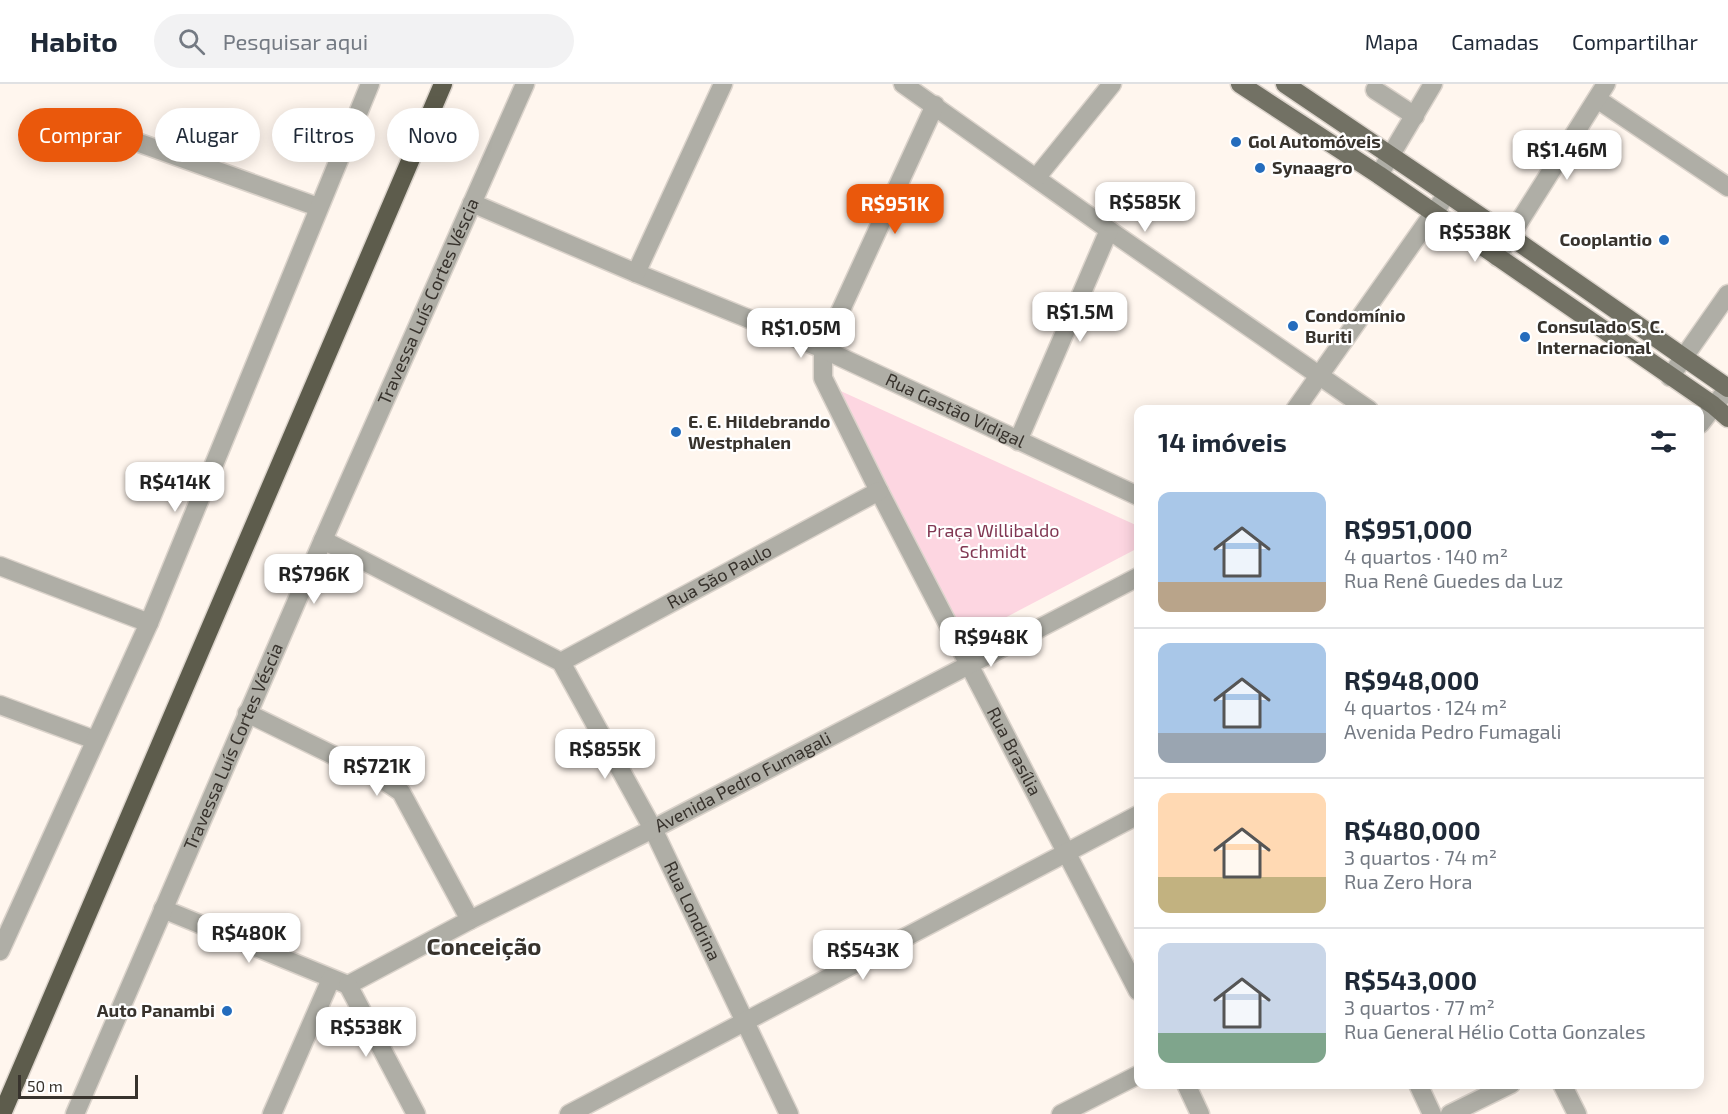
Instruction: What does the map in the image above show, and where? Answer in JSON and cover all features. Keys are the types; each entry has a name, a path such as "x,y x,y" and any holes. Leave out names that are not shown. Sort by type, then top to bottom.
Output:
{"highway":[{"path":"2,1114 443,84"}],"main road":[{"path":"1240,84 1379,175 1713,405 1728,418"},
{"path":"1289,85 1728,388"}],"street":[{"path":"0,951 149,623 370,84"},
{"name":"Travessa Luís Cortes Véscia","path":"75,1114 247,713 525,84"},
{"path":"636,273 723,84"},
{"path":"903,84 1362,405"},
{"path":"1036,178 1112,84"},
{"path":"1379,175 1433,84"},
{"path":"1274,107 1289,85"},
{"path":"1375,90 1415,116"},
{"path":"1497,256 1602,92 1728,187"},
{"path":"823,349 935,105"},
{"path":"143,144 318,207"},
{"path":"1298,405 1447,194"},
{"name":"Rua Gastão Vidigal","path":"472,203 823,349 1134,494"},
{"path":"1018,441 1109,230"},
{"path":"1670,377 1728,294"},
{"name":"Rua Brasília","path":"823,349 823,378 879,491 1134,983"},
{"path":"1704,417 1728,388"},
{"name":"Rua São Paulo","path":"561,662 879,491"},
{"path":"323,540 561,662"},
{"path":"0,566 149,623"},
{"name":"Avenida Pedro Fumagali","path":"340,982 653,829 1134,580"},
{"name":"Rua Londrina","path":"561,662 653,829 789,1114"},
{"path":"0,705 95,740"},
{"path":"247,713 380,778 401,792 470,920"},
{"path":"570,1114 1134,817"},
{"path":"163,909 340,982 416,1114"},
{"path":"272,1114 340,982"},
{"path":"1061,1114 1134,1077"},
{"path":"1188,1089 1200,1114"},
{"path":"1420,1089 1432,1114"},
{"path":"1450,1114 1501,1089"},
{"path":"1564,1089 1577,1114"}],"green space":[{"name":"Praça Willibaldo Schmidt","path":"834,388 1134,524 1134,550 961,641"}],"place":[{"name":"Gol Automóveis","path":"1236,142"},
{"name":"Synaagro","path":"1260,168"},
{"name":"Cooplantio","path":"1664,240"},
{"name":"Condomínio Buriti","path":"1293,326"},
{"name":"Consulado S. C. Internacional","path":"1525,337"},
{"name":"E. E. Hildebrando Westphalen","path":"676,432"},
{"name":"Auto Panambi","path":"227,1011"}],"district":[{"name":"Conceição","path":"484,947"}]}
